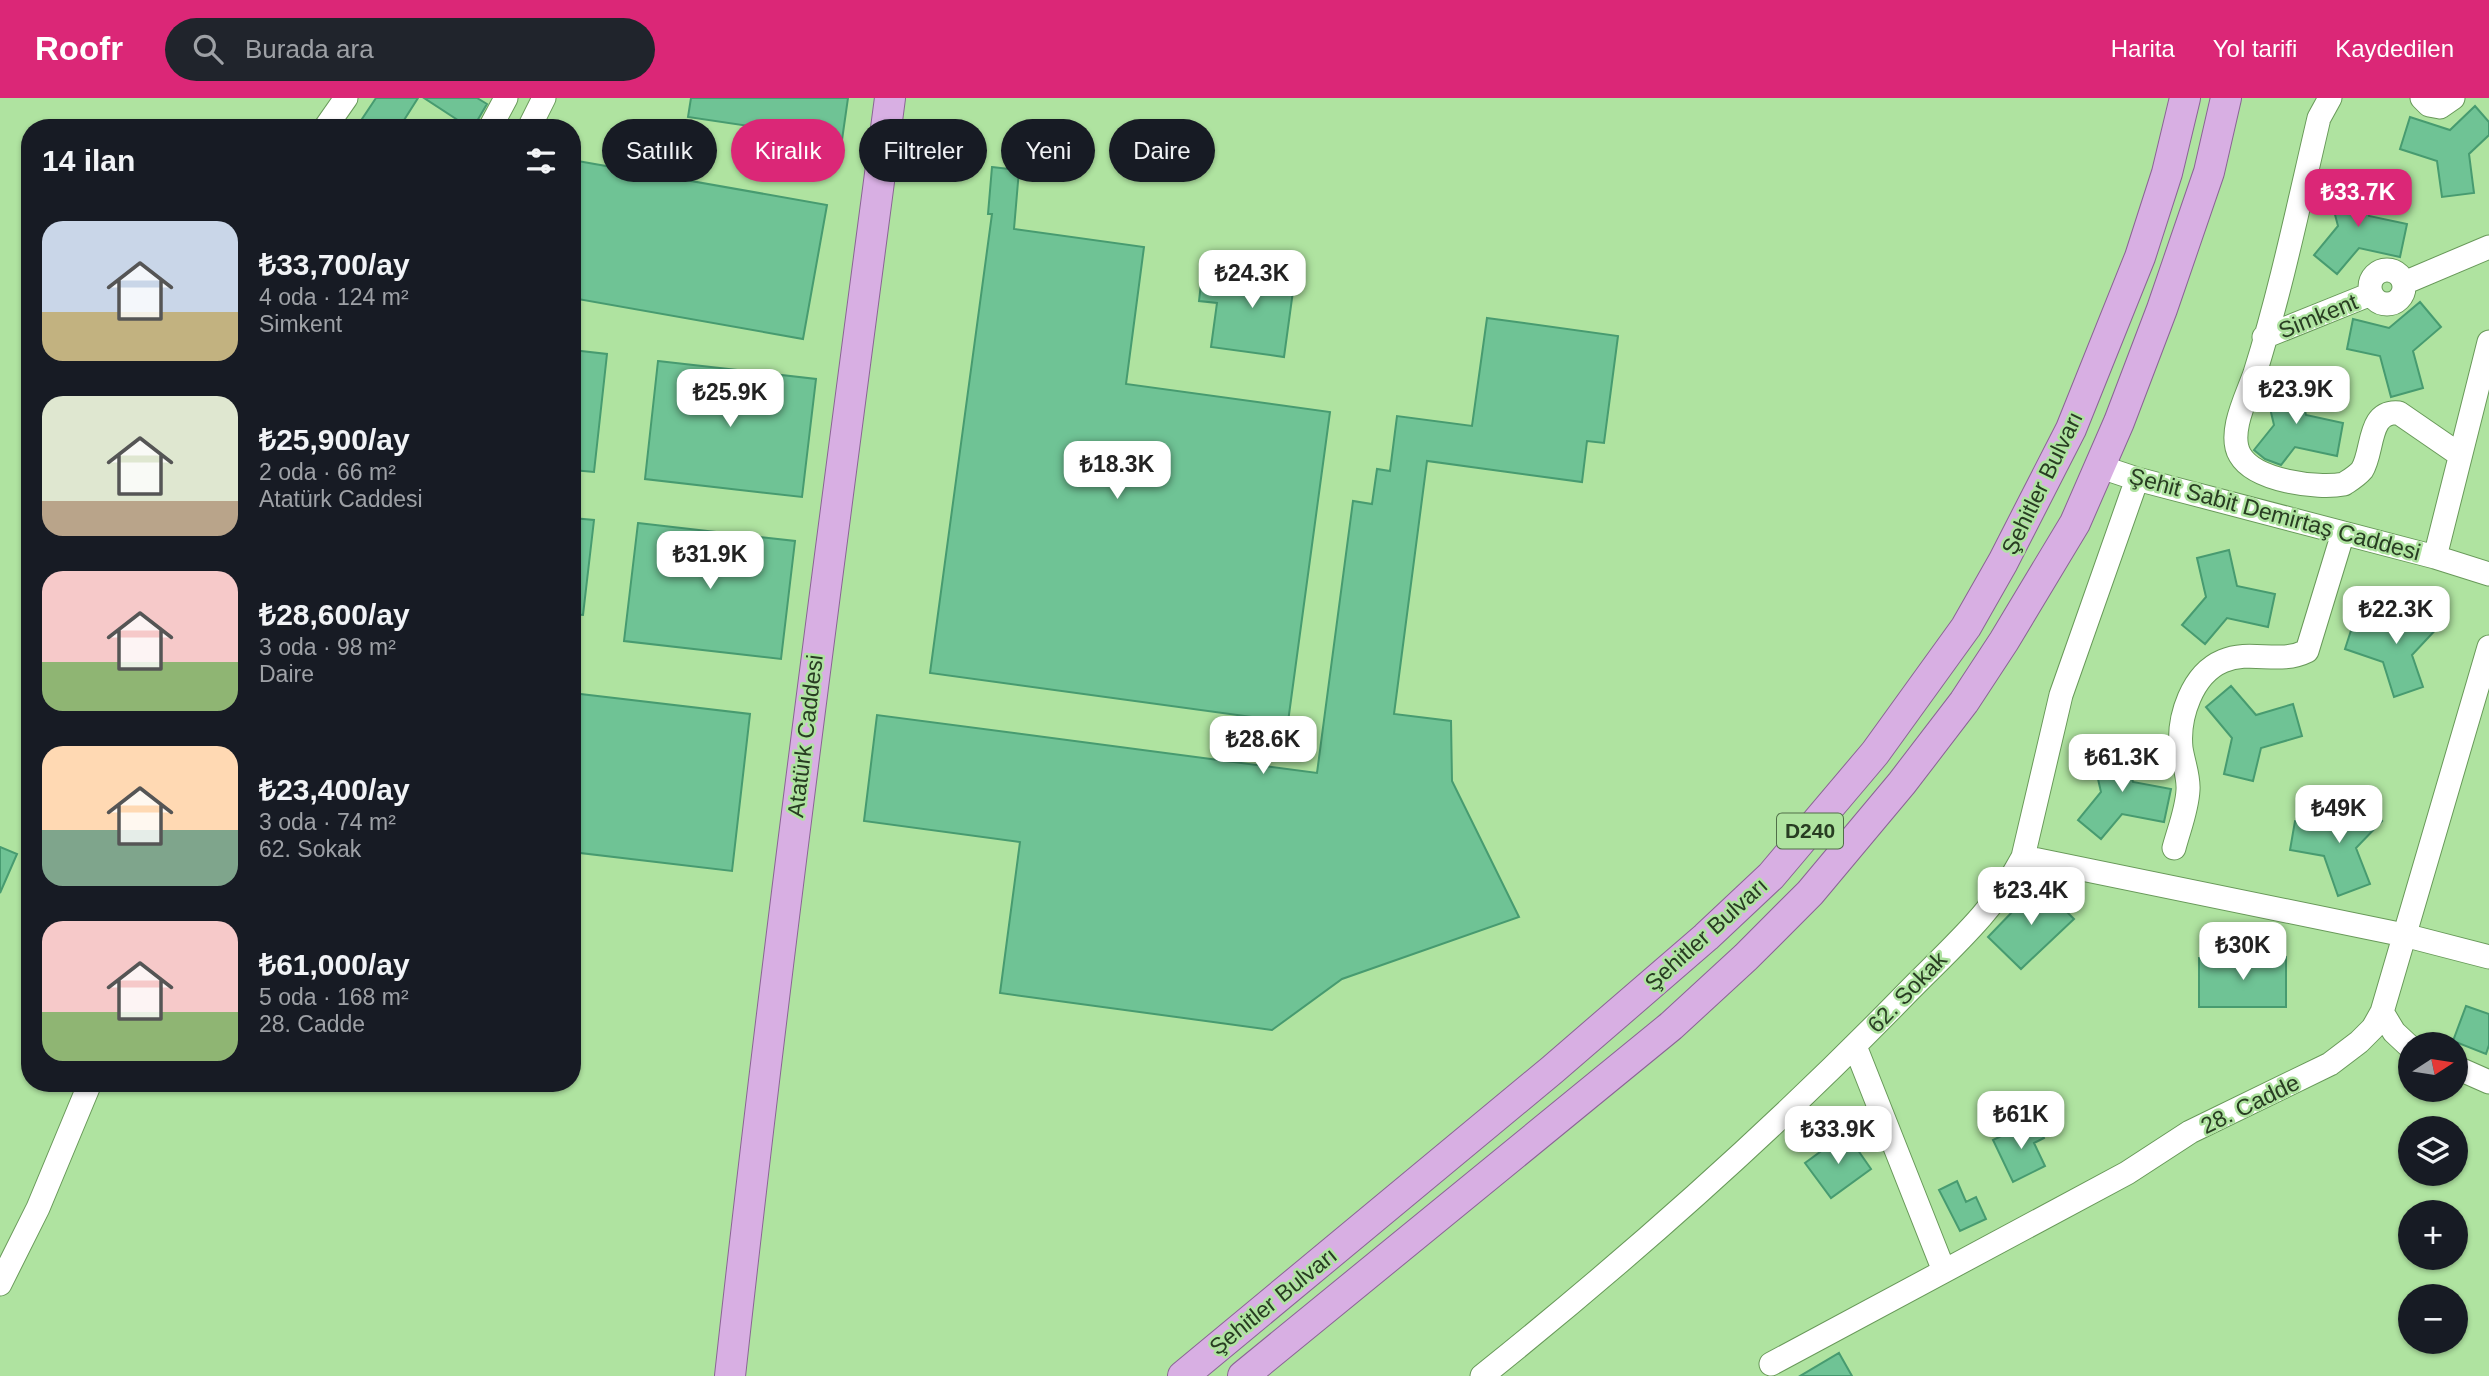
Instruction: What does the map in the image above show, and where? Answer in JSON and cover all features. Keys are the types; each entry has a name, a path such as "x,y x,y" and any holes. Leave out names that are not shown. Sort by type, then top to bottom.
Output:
{"main road":[{"name":"Atatürk Caddesi","path":"730,1376 809,701 891,98"},
{"name":"Şehitler Bulvarı","path":"1183,1376 1552,1070 1706,937 1771,876 1875,753 1966,627 2003,562 2071,429 2140,257 2167,173 2185,98"},
{"name":"Şehitler Bulvarı","path":"1243,1376 1661,1034 1746,957 1810,893 1902,783 1964,702 2069,534 2101,467 2162,309 2209,172 2226,98"}],"street":[{"path":"331,119 346,98"},
{"path":"495,119 506,98"},
{"path":"534,119 544,98"},
{"name":"Simkent","path":"2329,98 2319,118 2264,337 2237,428 2236,443 2240,456 2264,474 2309,484 2344,484 2362,470 2378,420 2391,412 2399,413 2460,455"},
{"path":"2422,98 2429,105 2440,107 2453,98"},
{"name":"Simkent","path":"2264,337 2371,294 2372,278 2381,271 2392,270 2404,283 2489,247"},
{"path":"2435,557 2489,342"},
{"name":"Şehit Sabit Demirtaş Caddesi","path":"2101,467 2489,574"},
{"name":"62. Sokak","path":"1482,1376 1699,1192 1854,1046 1993,903 2012,877 2023,857 2061,695 2137,479"},
{"path":"2174,848 2188,787 2181,748 2181,722 2188,701 2203,677 2219,663 2247,655 2294,657 2307,651 2343,533"},
{"name":"28. Cadde","path":"1771,1363 2127,1173 2190,1132 2330,1065 2366,1035 2382,1012 2489,647"},
{"path":"2023,857 2404,935 2489,957"},
{"path":"2382,1012 2398,1036"},
{"path":"1854,1046 1944,1271"},
{"path":"2468,1073 2489,1082"},
{"path":"0,1284 38,1208 86,1092"}],"building":[{"path":"376,98 418,98 405,119 362,119"},
{"path":"424,98 477,98 487,104 478,119 456,119"},
{"path":"691,98 848,98 845,119 731,119 731,123 717,121 717,119 688,117"},
{"path":"2475,106 2489,122 2489,135 2469,154 2474,193 2442,197 2437,161 2400,149 2410,117 2450,130"},
{"path":"581,162 602,165 602,182 697,182 827,205 803,339 581,300"},
{"path":"992,167 1001,168 1001,182 1018,182 1014,229 1144,247 1126,384 1330,412 1288,722 930,673 992,214 988,214"},
{"path":"2361,180 2369,216 2407,224 2400,257 2359,248 2337,274 2314,255 2338,226 2328,188"},
{"path":"1254,264 1296,269 1284,357 1211,347 1217,303 1199,301 1202,275 1252,281"},
{"path":"2420,302 2441,327 2413,351 2423,388 2391,397 2380,356 2347,349 2353,319 2389,328"},
{"path":"1487,318 1618,336 1604,443 1587,441 1582,482 1427,461 1394,714 1451,721 1452,781 1519,917 1342,979 1272,1030 1000,993 1020,842 864,821 877,715 1317,773 1353,501 1372,504 1377,469 1390,471 1397,416 1472,426"},
{"path":"581,351 607,354 594,472 581,471"},
{"path":"658,361 816,379 802,497 645,479"},
{"path":"2297,379 2306,415 2343,423 2337,456 2295,447 2281,465 2265,459 2254,450 2274,425 2265,387"},
{"path":"581,519 594,520 581,615"},
{"path":"638,523 795,541 781,659 624,641"},
{"path":"2229,550 2237,586 2275,594 2268,627 2227,618 2205,644 2182,625 2206,597 2197,558"},
{"path":"2417,601 2441,624 2412,655 2423,687 2394,697 2383,662 2345,649 2355,618 2390,630"},
{"path":"2231,686 2256,715 2293,704 2302,736 2261,748 2253,781 2224,774 2232,738 2206,707"},
{"path":"581,694 750,714 732,871 581,853"},
{"path":"2124,746 2133,782 2171,789 2164,822 2122,814 2101,839 2078,820 2101,792 2092,753"},
{"path":"2359,798 2382,821 2356,848 2370,884 2338,896 2324,856 2290,850 2295,821 2331,826"},
{"path":"0,847 17,854 0,893"},
{"path":"2039,884 2074,919 2021,969 1988,937"},
{"path":"2286,957 2286,1007 2199,1007 2199,958"},
{"path":"2466,1006 2489,1014 2489,1045 2486,1054 2468,1047 2468,1032 2456,1032"},
{"path":"2035,1120 2044,1138 2034,1143 2045,1166 2013,1182 1993,1140"},
{"path":"1846,1133 1871,1169 1831,1198 1805,1163"},
{"path":"1957,1181 1966,1202 1976,1197 1986,1219 1960,1231 1939,1190"},
{"path":"1839,1353 1852,1376 1800,1376"}]}
